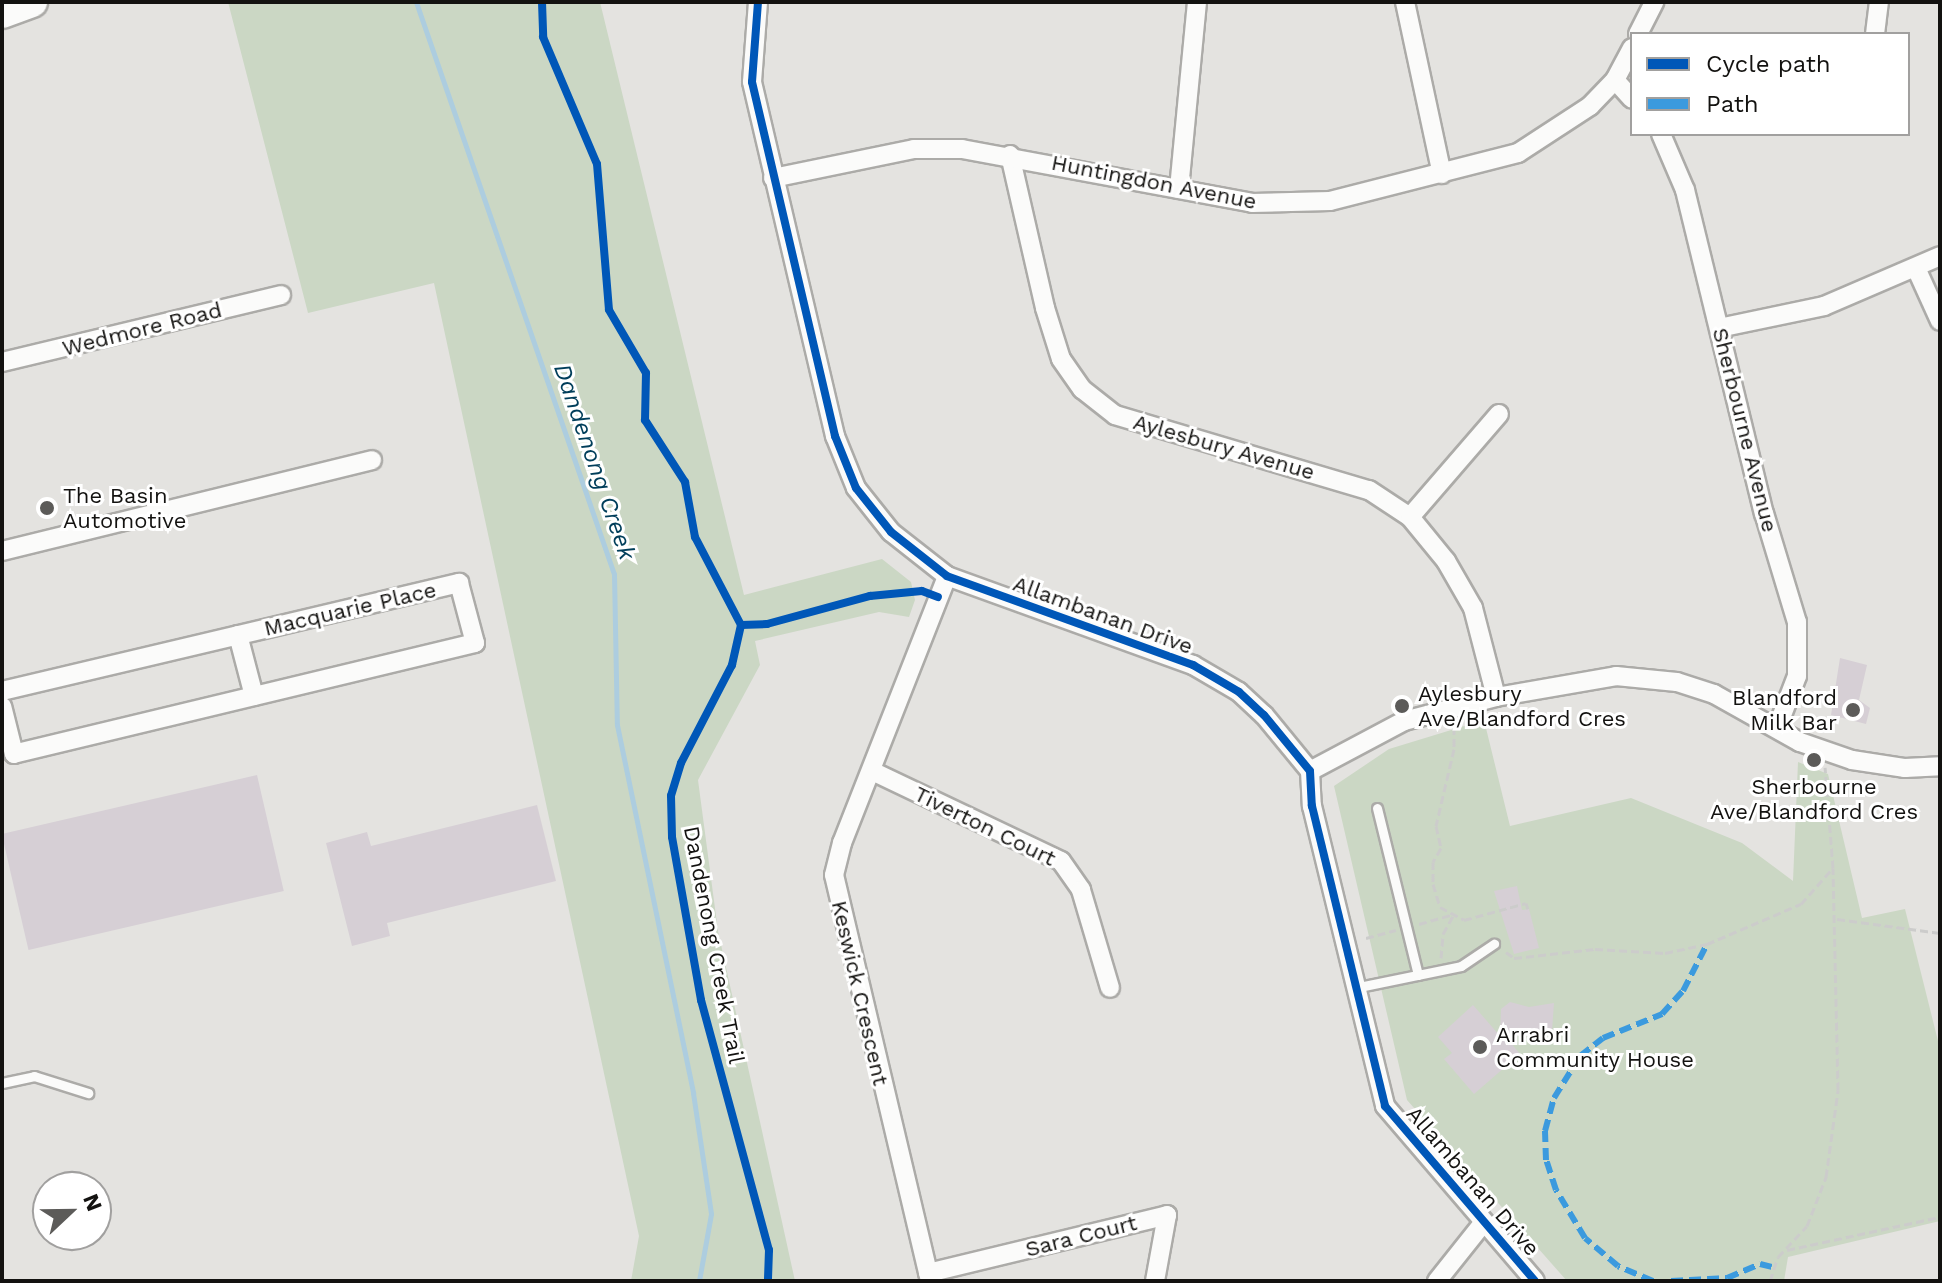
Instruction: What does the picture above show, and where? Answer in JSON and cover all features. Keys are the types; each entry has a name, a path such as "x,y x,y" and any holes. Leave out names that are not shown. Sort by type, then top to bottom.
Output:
{"main road":[{"path":"2,13 32,2"}],"street":[{"name":"Allambanan Drive","path":"758,2 752,82 835,436 856,488 891,532 947,576 1203,671 1239,692 1264,715 1310,771 1312,806 1385,1106 1535,1281"},
{"path":"1179,189 1197,2"},
{"path":"1405,2 1442,174"},
{"path":"1639,32 1654,2"},
{"path":"1875,32 1879,2"},
{"name":"Huntingdon Avenue","path":"773,178 914,149 1010,155 1252,203 1300,204 1497,160 1547,138 1615,80 1630,52"},
{"path":"1615,80 1630,97"},
{"name":"Sherbourne Avenue","path":"1662,136 1685,190 1797,622 1797,676 1777,728"},
{"name":"Aylesbury Avenue","path":"1010,155 1045,308 1061,359 1082,389 1115,415 1369,490 1410,517 1446,561 1473,608 1496,697"},
{"path":"1719,328 1824,306 1940,256"},
{"path":"1916,268 1940,321"},
{"name":"Wedmore Road","path":"2,362 281,295"},
{"path":"1410,517 1499,414"},
{"path":"2,551 372,460"},
{"name":"Keswick Crescent","path":"929,1277 834,875 947,576"},
{"name":"Macquarie Place","path":"2,691 459,583 475,643 14,754 2,706"},
{"name":"Macquarie Place","path":"238,635 254,696"},
{"path":"1310,771 1404,721 1496,697 1594,679 1643,677 1714,694 1825,752 1880,766 1940,766"},
{"name":"Tiverton Court","path":"872,771 1061,861 1081,890 1110,988"},
{"name":"Sara Court","path":"929,1277 1167,1215 1155,1281"},
{"path":"1437,1281 1484,1222"}],"lane":[{"path":"1377,808 1418,975"},
{"path":"1354,988 1461,966 1494,944"},
{"path":"2,1083 34,1076 88,1093"}],"path":[{"path":"1454,726 1454,749 1436,826 1441,848 1433,862 1440,907 1464,920 1526,903 1528,909"},
{"path":"1770,1281 1772,1267 1807,1226 1826,1177 1838,1090 1837,919 1825,752"},
{"path":"1494,944 1514,958 1595,949 1665,953 1707,944 1801,904 1833,868"},
{"path":"1442,970 1443,934 1454,914"},
{"path":"1837,919 1940,933"},
{"path":"1538,948 1539,957"},
{"path":"1785,1251 1940,1217"}],"green space":[{"path":"228,2 600,2 744,595 882,559 911,582 915,600 909,617 879,612 755,641 760,665 698,780 718,931 795,1281 631,1281 639,1236 434,283 308,313"},
{"path":"1484,720 1510,826 1631,798 1742,843 1793,881 1798,762 1828,774 1862,918 1905,909 1940,1049 1940,1221 1788,1257 1784,1281 1567,1281 1407,1100 1334,786 1389,749"}],"building":[{"path":"1840,658 1867,665 1859,700 1870,708 1866,724 1831,715"},
{"path":"257,775 284,891 28,950 2,834"},
{"path":"537,805 556,881 387,923 390,936 352,946 326,843 367,832 371,846"},
{"path":"1517,886 1522,910 1529,909 1539,948 1514,954 1494,891"},
{"name":"Arrabri Community House","path":"1510,1002 1529,1007 1554,1003 1552,1031 1546,1030 1546,1037 1504,1035 1520,1054 1474,1094 1444,1059 1452,1053 1438,1037 1473,1005 1500,1036 1501,1009"}],"waterway":[{"name":"Dandenong Creek","path":"416,2 614,574 617,725 693,1093 711,1214 699,1281"}],"marked path":[{"path":"1653,1281 1618,1266 1585,1238 1556,1190 1546,1160 1545,1131 1554,1098 1580,1056 1603,1038 1662,1014 1683,991 1707,944"},
{"path":"1671,1281 1727,1278 1760,1264 1772,1267"}],"cycle path":[{"name":"Dandenong Creek Trail","path":"542,2 543,37 597,164 609,310 646,373 645,420 685,482 695,537 741,625 732,665 681,763 671,796 672,837 701,1000 769,1250 768,1281"},
{"path":"758,2 752,82 835,436 856,488 891,532 947,576 1193,665 1239,692 1264,715 1310,771 1312,806 1385,1106 1535,1281"},
{"path":"741,625 767,624 870,596 922,591 938,597"}],"place":[{"name":"The Basin Automotive","path":"47,508"},
{"name":"Aylesbury Ave/Blandford Cres","path":"1402,706"},
{"name":"Blandford Milk Bar","path":"1853,710"},
{"name":"Sherbourne Ave/Blandford Cres","path":"1814,760"},
{"name":"Arrabri Community House","path":"1480,1047"}]}
